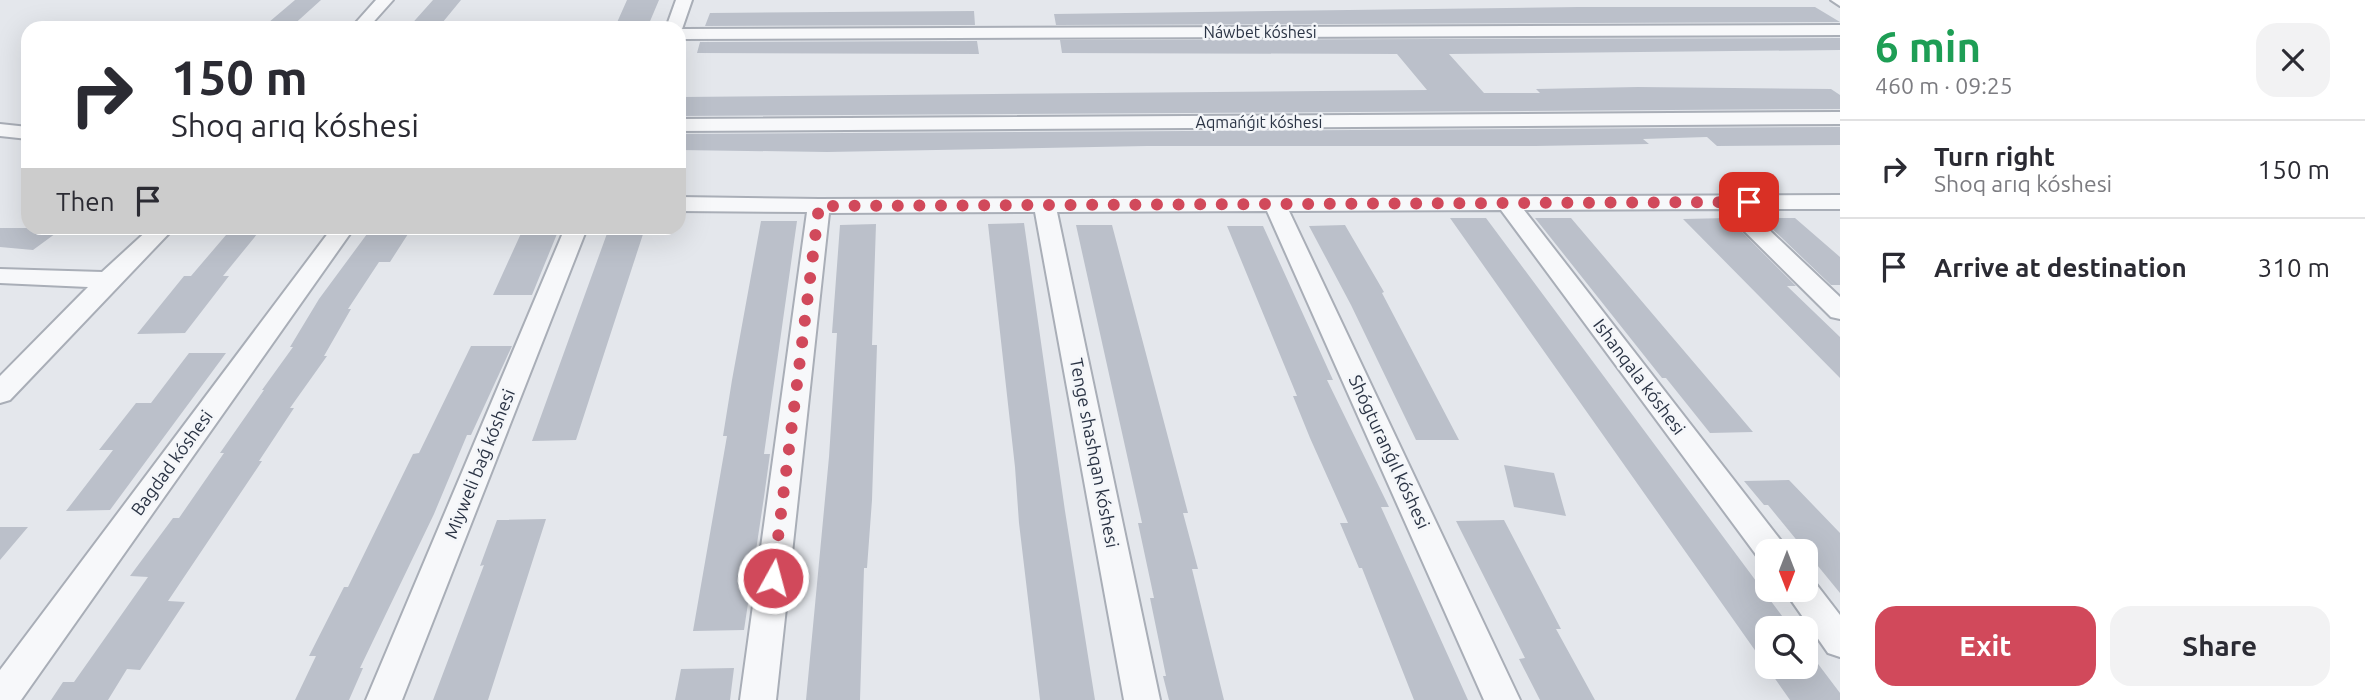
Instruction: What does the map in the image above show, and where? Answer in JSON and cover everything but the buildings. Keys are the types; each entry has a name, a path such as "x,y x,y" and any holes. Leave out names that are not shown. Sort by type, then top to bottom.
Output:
{"street":[{"path":"366,21 385,0"},
{"path":"676,21 684,0"},
{"name":"Náwbet kóshesi","path":"686,34 1840,30"},
{"name":"Aqmańǵıt kóshesi","path":"686,125 1840,118"},
{"path":"0,130 21,132"},
{"path":"1727,202 1840,311"},
{"path":"686,204 819,206 1840,202"},
{"name":"Ishanqala kóshesi","path":"1507,203 1763,539"},
{"name":"Shógturanǵıl kóshesi","path":"1275,204 1503,700"},
{"name":"Tenge shashqan kóshesi","path":"1045,205 1142,700"},
{"path":"758,700 819,206"},
{"path":"0,393 108,280 156,235"},
{"name":"Bagdad kóshesi","path":"0,699 339,235"},
{"name":"Miyweli baǵ kóshesi","path":"384,700 573,235"},
{"path":"0,276 108,280"},
{"path":"1810,602 1840,642"}],"route":[{"path":"773,578 819,206 1749,202"}]}
